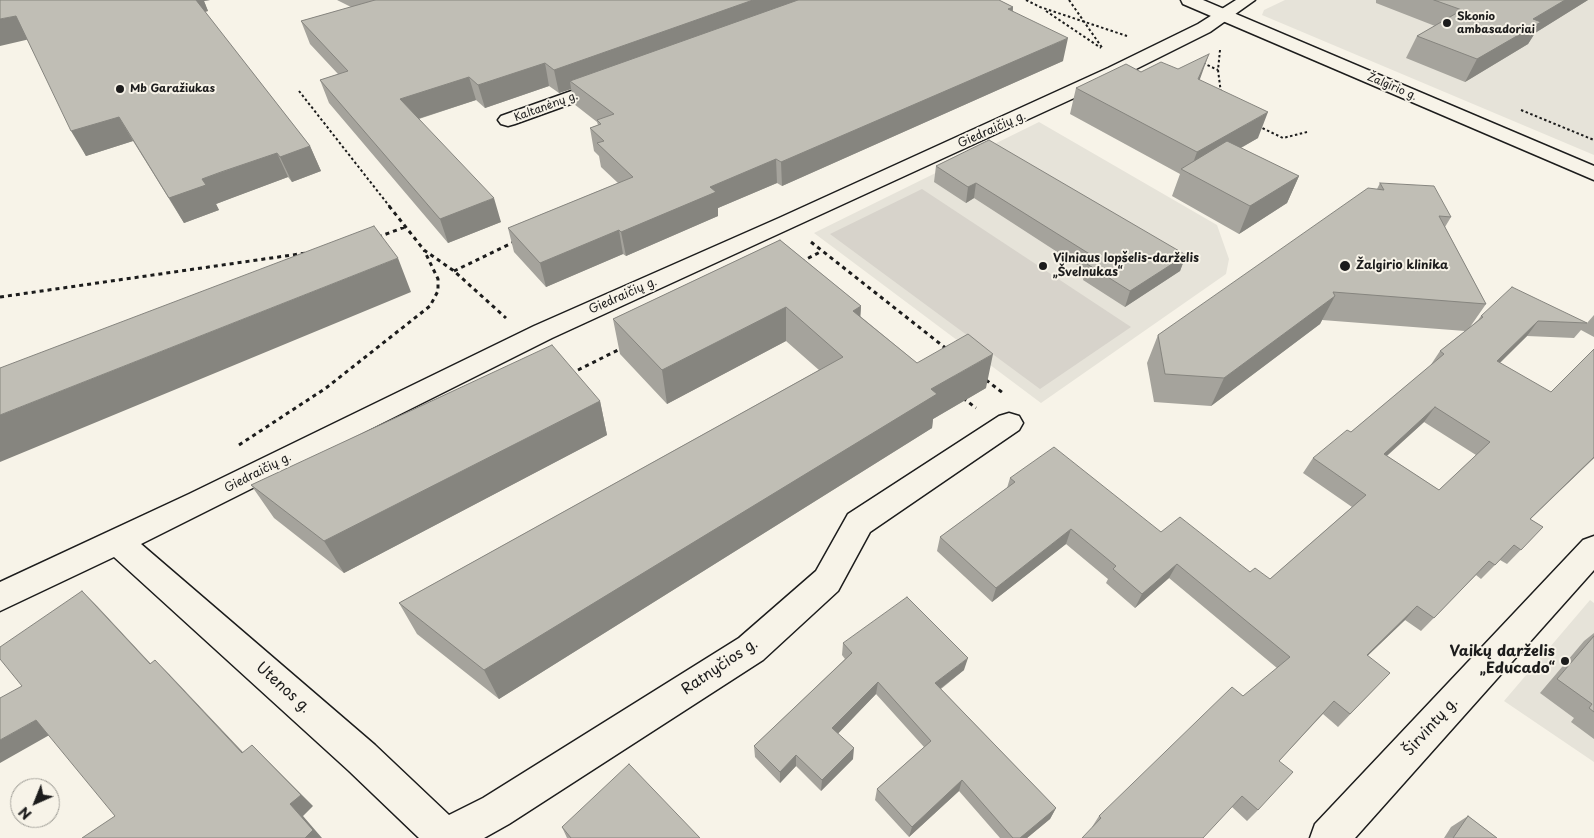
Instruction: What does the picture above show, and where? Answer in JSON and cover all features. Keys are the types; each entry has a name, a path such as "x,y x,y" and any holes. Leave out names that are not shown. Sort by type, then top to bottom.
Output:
{"street":[{"name":"Žalgirio g.","path":"1189,0 1594,174"},
{"name":"Giedraičių g.","path":"0,597 118,542 529,338 1035,110 1167,47 1204,28 1247,0"},
{"name":"Kaltanėnų g.","path":"508,120 620,79"},
{"name":"Ratnyčios g.","path":"446,838 496,811 751,649 827,581 859,523 1000,424"},
{"name":"Utenos g.","path":"118,542 362,758 446,838"},
{"name":"Širvintų g.","path":"1329,838 1594,549"}],"path":[{"path":"1026,0 1040,7 1084,22 1167,47"},
{"path":"1040,7 1103,50 1069,0"},
{"path":"1221,45 1218,70 1221,100"},
{"path":"241,443 326,388 430,306 438,291 438,279 424,250 299,91"},
{"path":"1257,126 1283,138 1307,132"},
{"path":"787,223 952,353"},
{"path":"370,240 405,227"},
{"path":"454,272 523,238"},
{"path":"424,250 454,272 529,338"},
{"path":"796,264 822,251"},
{"path":"0,298 313,252"},
{"path":"578,370 623,348"},
{"path":"962,397 1000,424 1015,403 981,376"}],"shaded area":[{"path":"1285,0 1594,0 1594,155 1262,15 1264,10"},
{"name":"Vilniaus lopšelis-darželis „Švelnukas“","path":"1039,122 1217,225 1229,259 1226,274 1041,403 814,233"},
{"path":"922,189 1131,327 1040,389 830,234"},
{"name":"Vaikų darželis „Educado“","path":"1590,600 1594,603 1594,762 1504,701"}],"building":[{"path":"0,0 196,0 310,146 280,157 277,153 202,179 206,185 169,198 119,117 71,131 16,16 0,19"},
{"path":"375,0 753,0 554,70 545,63 478,85 469,77 400,99 494,198 440,219 320,80 348,71 301,21"},
{"path":"798,0 999,0 1013,7 1008,9 1068,38 781,162 776,159 710,187 716,192 621,232 619,230 540,263 508,228 633,177 597,143 604,141 590,128 601,124 597,120 614,114 570,81"},
{"path":"1434,0 1565,0 1533,19 1541,22 1477,59 1417,36 1462,10"},
{"path":"1209,54 1198,79 1268,112 1197,152 1076,88 1126,64 1141,72 1161,62 1178,69"},
{"path":"989,140 1186,255 1130,291 1087,264 1096,258 976,183 968,187 936,166"},
{"path":"1227,141 1299,176 1250,206 1181,169"},
{"name":"Žalgirio klinika","path":"1380,183 1434,186 1451,217 1439,216 1486,304 1333,292 1335,296 1224,378 1165,374 1158,335 1368,188 1384,190"},
{"path":"374,226 398,258 0,415 0,368"},
{"path":"780,240 861,306 853,311 917,363 968,334 993,354 931,389 937,394 484,670 399,603 843,357 786,307 662,370 613,319"},
{"path":"1512,287 1587,323 1538,321 1497,361 1551,392 1594,349 1594,457 1530,519 1543,527 1521,550 1514,545 1495,565 1489,561 1434,618 1417,606 1367,655 1390,673 1350,714 1334,701 1279,761 1293,772 1258,810 1242,796 1203,838 1082,838 1101,818 1099,816 1232,687 1243,696 1290,657 1177,564 1142,594 1113,569 1116,566 1071,529 996,588 940,537 1015,482 1010,478 1054,447 1161,532 1180,517 1250,572 1255,568 1270,579 1366,495 1313,458 1347,430 1351,432 1444,354 1440,351 1483,317 1481,316","holes":["1435,407 1490,442 1439,490 1384,454"]},
{"path":"552,345 600,401 324,541 251,485"},
{"path":"82,591 150,664 155,660 242,753 252,745 301,795 290,804 313,830 305,838 82,838 115,816 36,720 0,740 0,698 22,686 0,659 0,647"},
{"path":"907,597 968,658 935,683 1056,808 1020,838 1013,838 962,780 912,827 877,789 931,741 878,682 832,728 854,748 822,780 796,755 780,772 754,746 852,653 843,643"},
{"path":"1594,636 1594,712 1589,708 1592,704 1557,679"},
{"path":"629,764 700,838 571,838 562,827"},
{"path":"1468,816 1497,838 1453,838"}],"place":[{"name":"Skonio ambasadoriai","path":"1447,23"},
{"name":"Mb Garažiukas","path":"120,89"},
{"name":"Vilniaus lopšelis-darželis „Švelnukas“","path":"1043,266"},
{"name":"Žalgirio klinika","path":"1345,266"},
{"name":"Vaikų darželis „Educado“","path":"1565,661"}]}
